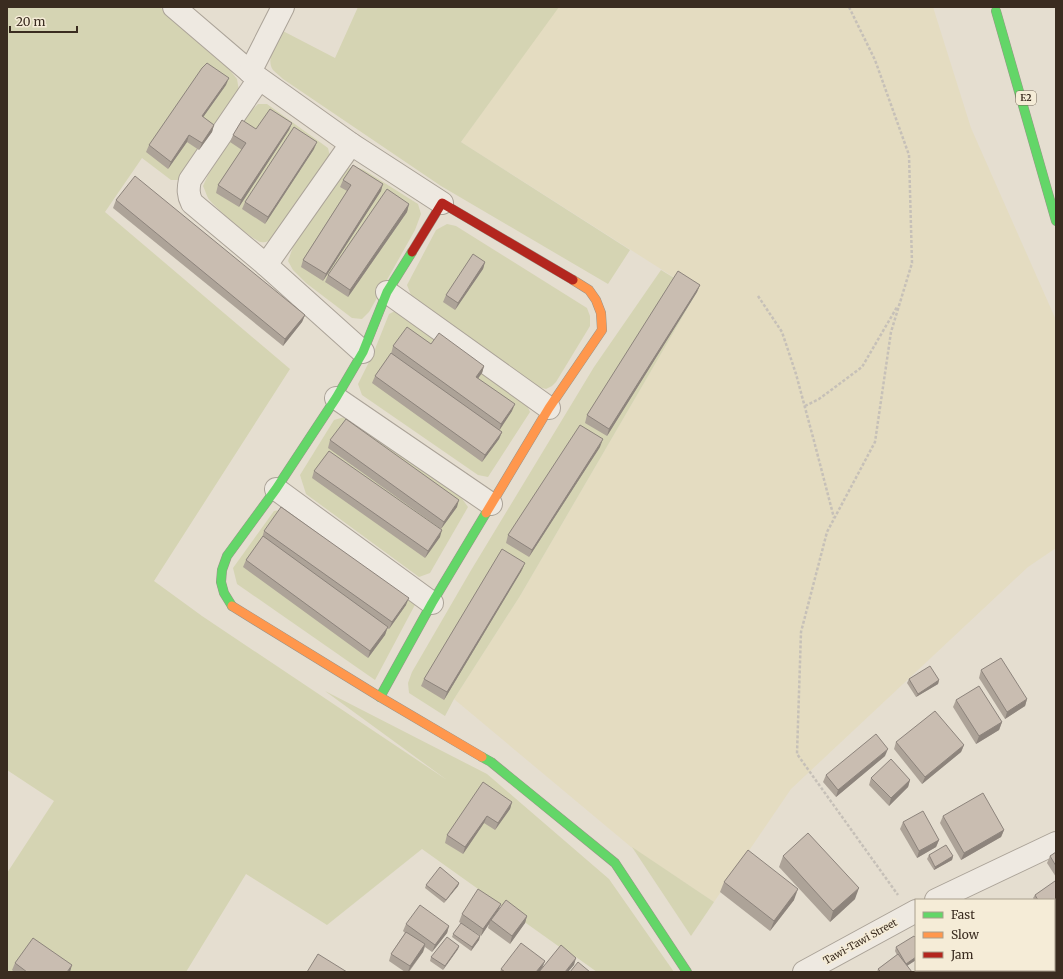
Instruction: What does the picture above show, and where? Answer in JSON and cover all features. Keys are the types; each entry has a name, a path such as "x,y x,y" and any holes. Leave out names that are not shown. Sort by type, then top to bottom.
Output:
{"main road":[{"name":"E2","path":"995,9 1051,169"},
{"path":"995,9 1056,221"},
{"path":"380,697 432,603 549,408 602,330 601,308 596,298 589,290 442,204 387,292 363,352 336,398 276,489 227,556 221,568 220,581 224,595 232,606 380,697 491,762 615,863 687,972"}],"street":[{"path":"174,7 255,75 351,144 442,204"},
{"path":"283,7 255,75 190,180 188,192 192,203 266,265 363,352"},
{"path":"266,265 351,144"},
{"path":"387,292 549,408"},
{"path":"336,398 491,504"},
{"path":"276,489 432,603"},
{"path":"938,899 1056,843"},
{"name":"Tawi-Tawi Street","path":"804,972 914,912"}],"path":[{"path":"849,7 874,60 909,155 912,263 891,332 875,442 827,532 801,632 797,754 914,912"},
{"path":"758,296 782,332 805,406 834,519"},
{"path":"805,406 819,399 862,367 901,301"}],"shaded area":[{"path":"558,7 933,7 971,128 1056,320 1056,548 1028,567 791,789 714,902 631,847 454,699 520,596 697,292 461,142"}],"green space":[{"path":"7,7 160,7 229,69 237,79 239,91 179,180 171,180 142,158 105,212 290,369 154,581 202,616 447,780 325,691 487,774 609,879 674,972 597,972 422,849 327,925 246,874 186,972 7,972 7,873 54,801 7,770"},
{"path":"358,7 559,7 461,142 630,250 608,284 441,186 283,79 273,70 270,61 271,55 281,30 335,58"},
{"path":"258,104 267,104 328,148 330,157 279,232 271,240 266,242 256,240 217,208 208,198 203,186 208,175 249,113"},
{"path":"353,166 364,170 418,204 421,214 415,230 369,312 362,319 352,318 306,283 293,270 288,261 293,247 344,171"},
{"path":"447,224 456,226 587,308 590,316 590,326 556,382 552,386 546,389 539,387 411,295 407,285 436,230"},
{"path":"661,270 697,292 520,596 454,699 445,716 409,693 408,683 412,672 470,572 594,367"},
{"path":"397,310 525,401 530,412 488,477 478,475 362,395 358,384 373,354 389,314"},
{"path":"348,416 458,493 468,507 430,573 419,577 306,494 300,475 334,420"},
{"path":"286,509 417,601 375,680 237,584 233,568 274,511"},
{"path":"632,847 714,902 691,936"}],"building":[{"path":"207,63 229,78 202,116 214,125 202,143 189,135 171,162 149,145"},
{"path":"270,109 292,123 241,200 218,185 246,143 233,135 242,120 256,129"},
{"path":"294,127 317,142 268,217 245,202"},
{"path":"353,165 383,184 326,274 303,260 351,185 343,180"},
{"path":"135,176 305,315 285,339 116,200"},
{"path":"387,189 409,204 350,290 328,275"},
{"path":"473,254 485,262 458,303 446,295"},
{"path":"678,271 700,285 609,429 587,415"},
{"path":"407,327 431,344 439,333 484,366 476,377 515,404 501,424 393,346"},
{"path":"391,353 502,432 485,455 375,376"},
{"path":"346,419 459,500 444,522 330,440"},
{"path":"580,425 603,439 532,550 508,535"},
{"path":"329,451 442,530 428,551 314,471"},
{"path":"281,507 409,598 392,622 264,531"},
{"path":"263,536 388,627 370,651 246,560"},
{"path":"502,549 525,563 447,692 424,679"},
{"path":"1001,658 1027,699 1007,712 981,670"},
{"path":"930,666 939,680 918,694 909,679"},
{"path":"979,686 1002,722 979,736 956,700"},
{"path":"935,711 964,745 925,777 896,742"},
{"path":"876,734 888,749 838,790 826,775"},
{"path":"891,759 910,780 891,798 871,778"},
{"path":"483,782 512,802 498,823 487,816 465,847 447,835"},
{"path":"983,793 1004,830 964,853 943,816"},
{"path":"923,811 939,840 919,851 903,822"},
{"path":"808,833 859,888 833,911 783,856"},
{"path":"946,845 953,856 935,867 929,855"},
{"path":"748,850 798,889 774,921 724,882"},
{"path":"1056,852 1056,866 1050,856"},
{"path":"440,867 459,883 446,900 426,885"},
{"path":"1055,881 1056,904 1055,899 1037,899 1035,895"},
{"path":"478,889 501,904 483,929 462,914"},
{"path":"506,900 527,916 512,936 491,920"},
{"path":"420,905 449,926 435,945 406,924"},
{"path":"461,923 480,936 472,947 453,934"},
{"path":"1056,926 1056,972 1054,972 1053,971 1055,971"},
{"path":"406,932 425,944 410,966 391,954"},
{"path":"914,936 915,958 906,964 896,947"},
{"path":"447,937 459,946 445,966 431,957"},
{"path":"33,938 72,965 67,972 27,972 15,963"},
{"path":"521,943 545,961 536,972 505,972 501,969"},
{"path":"561,945 576,958 565,972 539,972"},
{"path":"318,954 347,972 307,972"},
{"path":"898,954 912,972 881,972 878,969"},
{"path":"578,962 590,972 570,972"},
{"path":"1007,971 1008,972 984,972"}],"traffic: fast":[{"path":"996,11 1056,221"},
{"path":"232,606 224,593 221,582 222,570 227,556 276,489 336,398 363,352 387,292 412,252"},
{"path":"380,697 432,603 486,513"},
{"path":"482,757 491,762 615,863 687,972"}],"traffic: slow":[{"path":"486,513 549,408 602,330 601,313 596,300 589,290 573,280"},
{"path":"232,606 380,697 482,757"}],"traffic: jam":[{"path":"412,252 442,203 573,280"}]}
